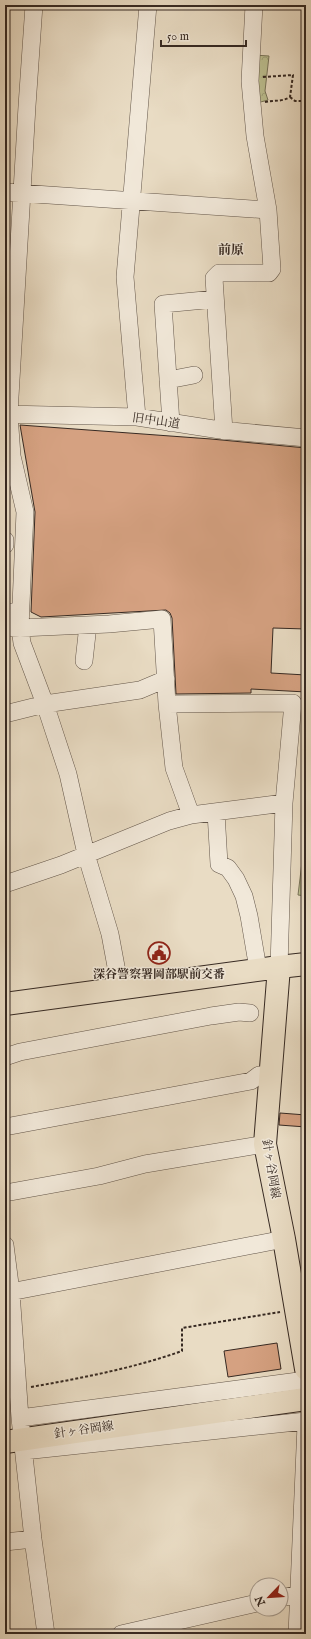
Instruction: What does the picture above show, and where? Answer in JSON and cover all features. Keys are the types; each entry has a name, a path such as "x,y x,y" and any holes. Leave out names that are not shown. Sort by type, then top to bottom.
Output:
{"main road":[{"path":"5,1004 279,966 306,964"},
{"name":"針ヶ谷岡線","path":"279,966 265,1144 284,1239 306,1369"},
{"name":"針ヶ谷岡線","path":"17,1444 212,1411 306,1399"}],"street":[{"path":"34,5 7,414 12,456 25,512 13,620 46,704 68,774 86,854 110,934 120,988"},
{"path":"137,417 125,277 148,5"},
{"path":"224,431 214,278 219,273 269,273 272,269 268,210 255,136 250,81 254,5"},
{"path":"5,192 268,210"},
{"path":"171,423 163,304 215,299"},
{"path":"168,380 194,375"},
{"name":"旧中山道","path":"7,414 137,417 224,431 306,438"},
{"path":"5,540 5,545"},
{"path":"13,620 88,625 162,619 166,704 174,768 191,815"},
{"path":"84,661 88,625"},
{"path":"5,714 46,704 140,690 166,679"},
{"path":"166,704 293,702 284,803 279,966"},
{"path":"5,884 27,877 169,821 191,815 284,803"},
{"path":"216,812 220,864 228,868 236,879 244,896 258,969"},
{"path":"5,1057 20,1052 211,1016 239,1012 250,1013"},
{"path":"5,1127 251,1081 259,1076"},
{"path":"5,1193 99,1176 145,1164 265,1144"},
{"path":"8,1292 284,1239"},
{"path":"5,1245 9,1311 20,1418 17,1444 33,1539 46,1634"},
{"path":"20,1418 306,1380"},
{"path":"17,1444 306,1422"},
{"path":"297,1634 306,1425"},
{"path":"5,1542 33,1539"},
{"path":"289,1596 299,1594"},
{"path":"121,1634 249,1605"}],"path":[{"path":"260,77 293,76 290,97"},
{"path":"252,107 274,100 284,100 290,97"},
{"path":"290,97 295,101 306,101"},
{"path":"18,1389 70,1380 153,1360 182,1351 182,1328 296,1309"}],"green space":[{"path":"254,55 269,56 265,91 268,100 257,103"},
{"path":"306,829 306,896 298,895"}],"building":[{"path":"20,425 211,439 306,448 306,542 304,542 306,629 273,628 271,673 306,675 306,692 251,689 251,693 176,694 172,618 170,613 166,610 41,617 31,612 35,512"},
{"path":"280,1113 306,1115 306,1127 279,1125"},
{"path":"277,1343 281,1369 228,1377 224,1351"}],"railway":[{"path":"305,1634 306,1618"}],"place":[{"name":"深谷警察署岡部駅前交番","path":"159,953"}],"district":[{"name":"前原","path":"231,250"}]}
